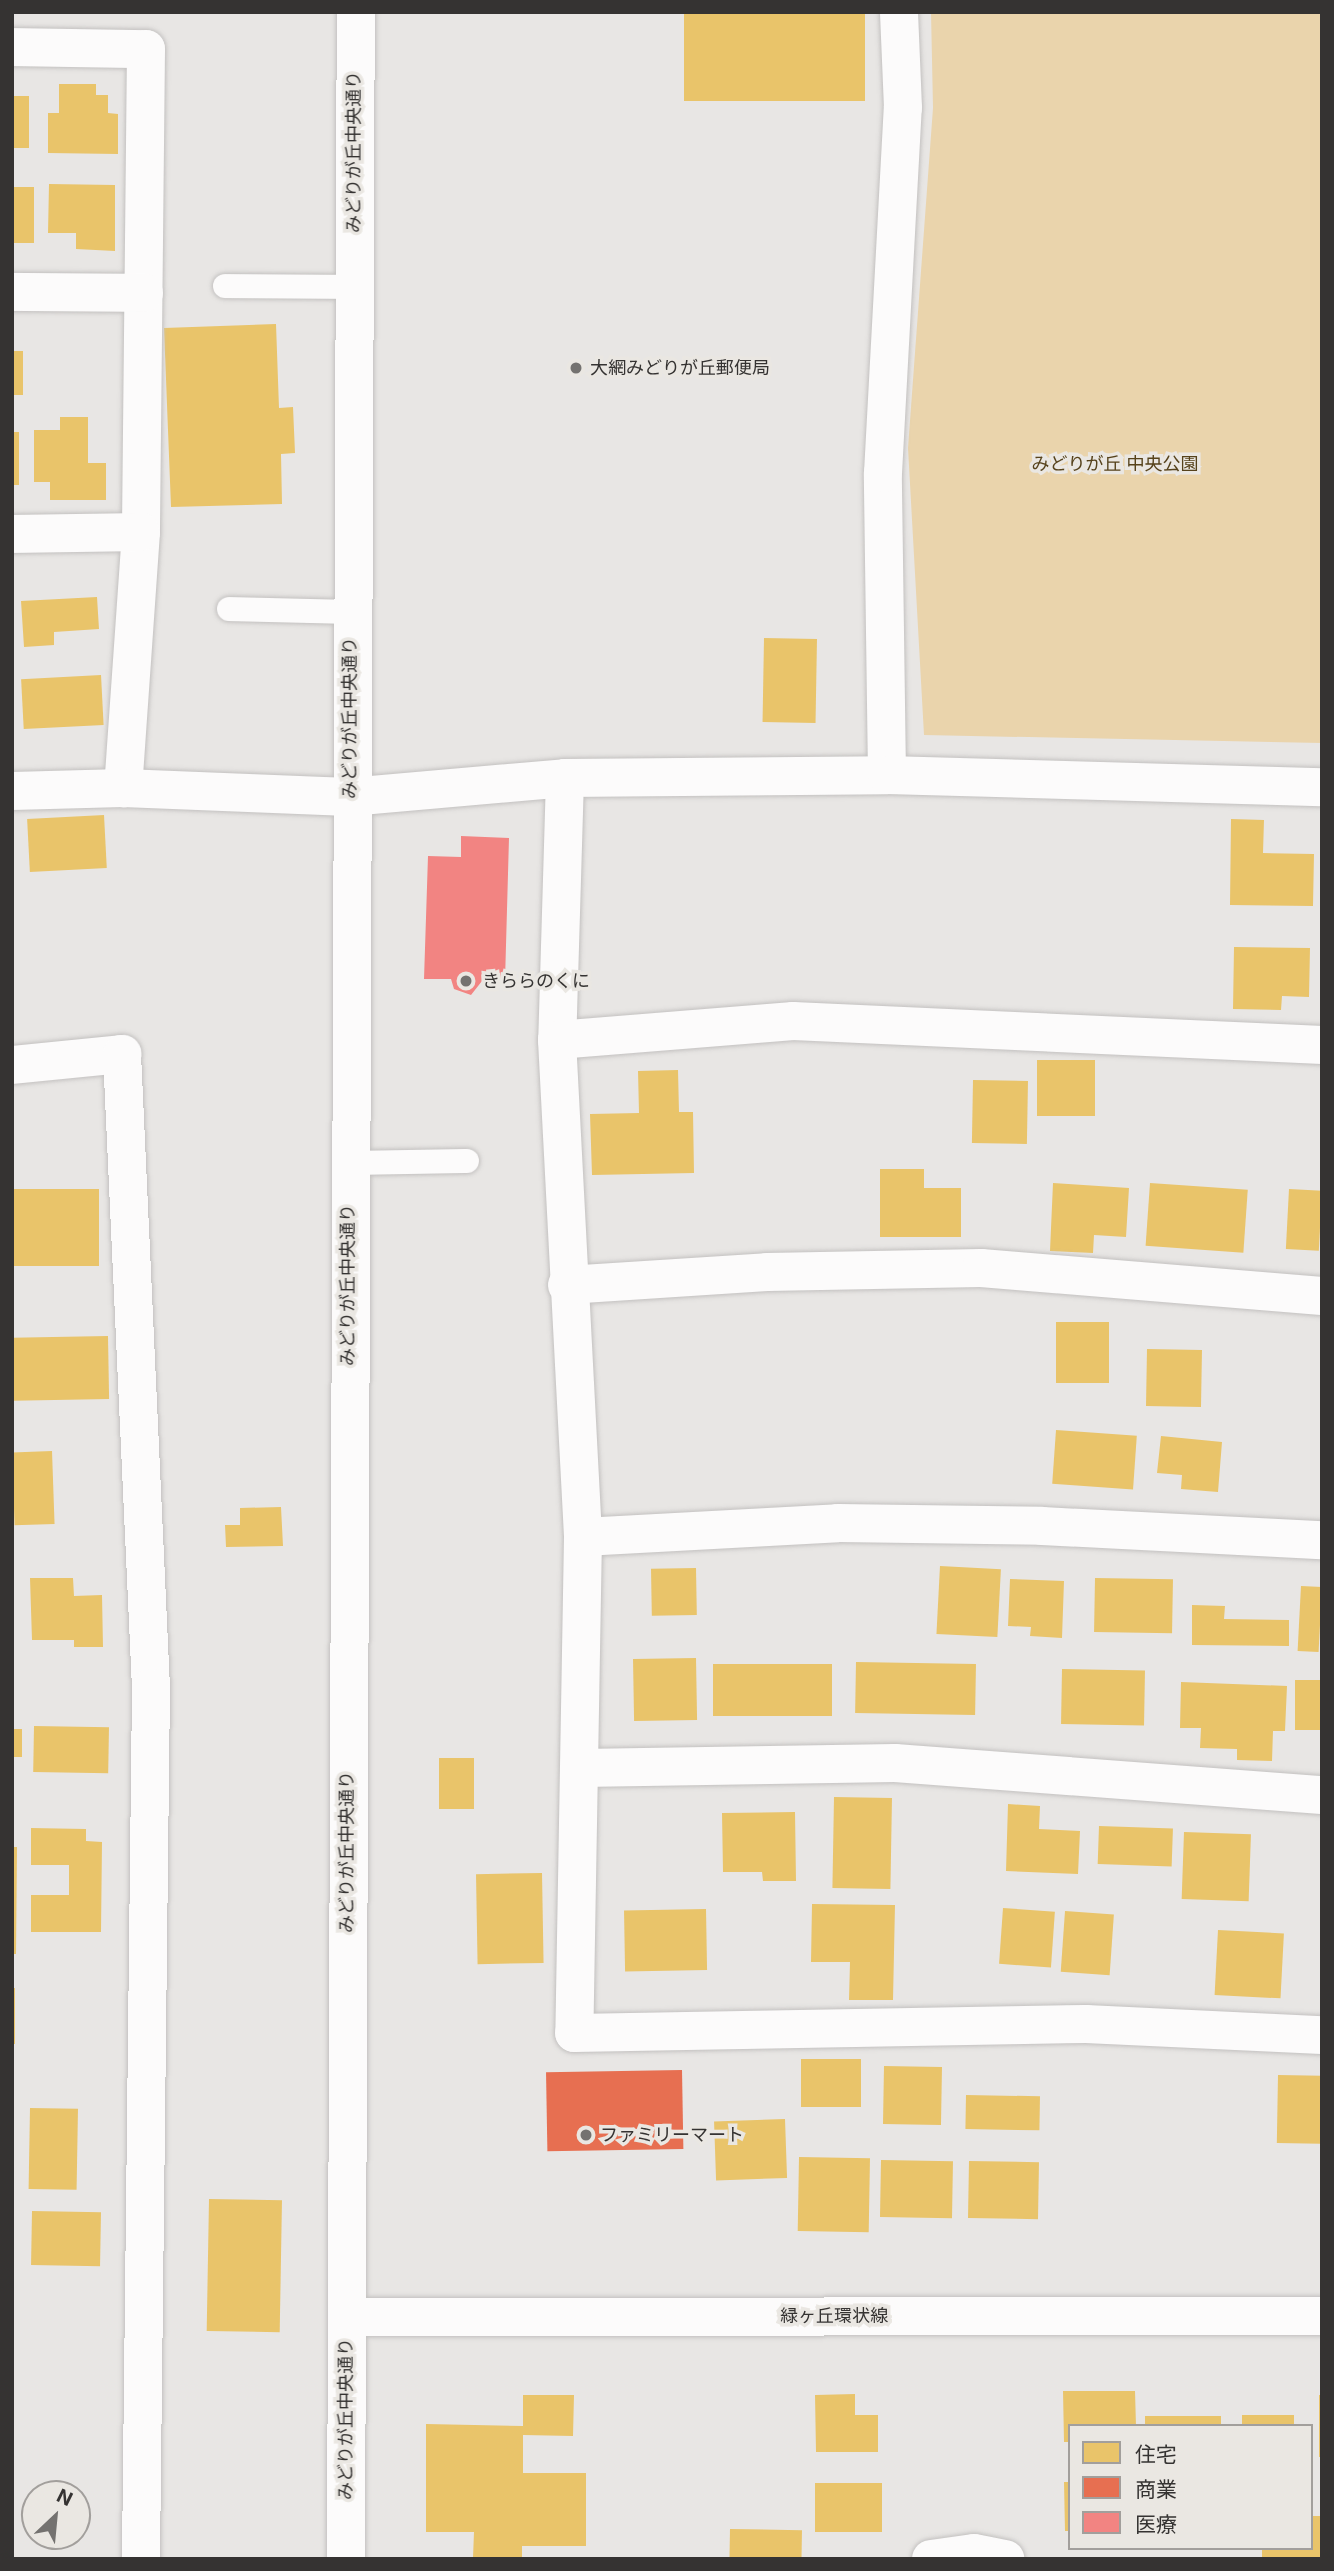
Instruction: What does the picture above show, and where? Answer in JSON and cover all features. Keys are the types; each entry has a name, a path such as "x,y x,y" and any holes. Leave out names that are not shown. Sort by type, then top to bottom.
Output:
{"street":[{"name":"みどりが丘中央通り","path":"346,2559 349,797 355,12"},
{"path":"887,775 883,473 903,108 899,12"},
{"path":"12,47 146,49 141,531 123,789"},
{"path":"12,292 144,293"},
{"path":"12,534 141,531"},
{"path":"12,791 123,789 349,797 565,778 887,775 1322,787"},
{"path":"565,778 556,1040 567,1285 583,1537 581,1768 574,2033 1086,2024 1322,2035"},
{"path":"556,1040 793,1021 1322,1045"},
{"path":"12,1065 122,1054 151,1688 141,2559"},
{"path":"567,1285 767,1272 981,1268 1322,1296"},
{"path":"583,1537 838,1523 1042,1526 1322,1540"},
{"path":"581,1768 895,1763 1322,1795"},
{"name":"緑ヶ丘環状線","path":"347,2317 1322,2316"},
{"path":"931,2559 974,2553 1005,2559"}],"lane":[{"path":"225,286 353,287"},
{"path":"229,609 351,612"},
{"path":"349,1163 467,1161"}],"green space":[{"name":"みどりが丘 中央公園","path":"931,12 1322,12 1322,743 924,735 908,448 933,108"}],"building: 住宅":[{"path":"684,12 865,12 865,101 684,101"},
{"path":"59,84 96,84 96,95 108,95 108,113 118,114 118,154 48,153 48,113 59,113"},
{"path":"12,96 29,96 29,148 12,148"},
{"path":"49,184 115,185 115,251 76,249 76,233 48,233"},
{"path":"12,187 34,187 34,243 12,243"},
{"path":"276,324 279,408 293,407 295,453 281,454 282,504 171,507 164,328"},
{"path":"12,351 23,351 23,395 12,395"},
{"path":"60,417 88,417 88,463 106,463 106,500 50,500 50,482 34,482 34,430 60,430"},
{"path":"12,432 19,432 19,485 12,485"},
{"path":"97,597 99,629 54,632 54,645 24,647 21,601"},
{"path":"764,638 817,639 816,723 763,722"},
{"path":"101,675 104,725 24,729 21,679"},
{"path":"104,815 107,868 30,872 27,819"},
{"path":"1231,819 1264,820 1263,853 1314,854 1313,906 1230,905"},
{"path":"1234,947 1310,948 1309,997 1282,996 1281,1010 1233,1009"},
{"path":"1037,1060 1095,1060 1095,1116 1037,1116"},
{"path":"678,1070 679,1112 693,1112 694,1173 592,1175 590,1114 639,1113 638,1071"},
{"path":"973,1080 1028,1081 1027,1144 972,1143"},
{"path":"880,1169 924,1169 924,1188 961,1188 961,1237 880,1237"},
{"path":"1053,1183 1129,1188 1126,1237 1094,1235 1093,1253 1050,1251"},
{"path":"1150,1183 1248,1190 1243,1253 1146,1246"},
{"path":"12,1189 99,1189 99,1266 12,1266"},
{"path":"1289,1189 1322,1191 1319,1251 1286,1249"},
{"path":"1056,1322 1109,1322 1109,1383 1056,1383"},
{"path":"108,1336 109,1399 13,1401 12,1338"},
{"path":"1147,1349 1202,1350 1201,1407 1146,1406"},
{"path":"1056,1430 1137,1436 1133,1490 1052,1484"},
{"path":"1161,1436 1222,1442 1218,1492 1181,1489 1182,1475 1157,1473"},
{"path":"52,1451 55,1524 15,1525 12,1452"},
{"path":"281,1507 283,1546 226,1547 225,1525 240,1525 240,1508"},
{"path":"940,1566 1001,1569 997,1637 936,1634"},
{"path":"696,1568 697,1615 652,1616 651,1569"},
{"path":"30,1578 73,1578 74,1596 102,1595 103,1647 74,1647 74,1640 32,1640"},
{"path":"1095,1578 1173,1579 1172,1633 1094,1632"},
{"path":"1010,1579 1064,1581 1062,1638 1030,1636 1031,1627 1008,1626"},
{"path":"1301,1586 1322,1587 1319,1652 1298,1651"},
{"path":"1192,1605 1225,1606 1224,1619 1289,1620 1289,1646 1192,1645"},
{"path":"696,1658 697,1720 634,1721 633,1659"},
{"path":"856,1662 976,1664 975,1715 855,1713"},
{"path":"713,1664 832,1664 832,1716 713,1716"},
{"path":"1062,1669 1145,1670 1144,1725 1061,1724"},
{"path":"1295,1680 1320,1680 1320,1730 1295,1730"},
{"path":"1181,1682 1287,1686 1285,1731 1273,1731 1272,1761 1237,1760 1237,1749 1200,1748 1201,1728 1180,1728"},
{"path":"34,1726 109,1727 108,1773 33,1772"},
{"path":"12,1729 22,1729 22,1757 12,1757"},
{"path":"439,1758 474,1758 474,1809 439,1809"},
{"path":"834,1797 892,1798 890,1889 832,1888"},
{"path":"1008,1804 1040,1806 1039,1829 1080,1831 1078,1874 1006,1871"},
{"path":"795,1812 796,1881 763,1881 762,1872 723,1872 722,1813"},
{"path":"1099,1826 1173,1829 1172,1867 1098,1864"},
{"path":"31,1828 86,1829 86,1841 102,1842 101,1932 31,1932 31,1895 69,1895 69,1865 31,1865"},
{"path":"1184,1832 1251,1834 1249,1901 1182,1899"},
{"path":"12,1847 17,1847 16,1954 12,1954"},
{"path":"542,1873 544,1963 478,1964 476,1874"},
{"path":"812,1904 895,1905 893,2000 849,2000 850,1962 811,1962"},
{"path":"1003,1908 1055,1912 1051,1967 999,1964"},
{"path":"706,1909 707,1970 625,1971 624,1910"},
{"path":"1065,1911 1114,1914 1110,1975 1061,1972"},
{"path":"1218,1930 1284,1933 1281,1998 1215,1995"},
{"path":"12,1988 15,1988 15,2044 12,2044"},
{"path":"801,2059 861,2059 861,2107 801,2107"},
{"path":"884,2066 942,2067 941,2125 883,2124"},
{"path":"1278,2075 1322,2076 1321,2144 1277,2143"},
{"path":"966,2095 1040,2096 1039,2130 965,2129"},
{"path":"30,2108 78,2109 77,2190 29,2189"},
{"path":"785,2119 787,2178 716,2180 714,2121"},
{"path":"799,2157 870,2158 869,2232 798,2231"},
{"path":"881,2160 953,2161 952,2218 880,2217"},
{"path":"969,2161 1039,2162 1038,2219 968,2218"},
{"path":"209,2199 282,2200 280,2332 207,2331"},
{"path":"32,2211 101,2212 100,2266 31,2265"},
{"path":"1063,2391 1135,2391 1136,2424 1068,2424 1068,2442 1064,2442"},
{"path":"855,2394 855,2415 878,2415 878,2452 816,2452 815,2395"},
{"path":"523,2395 574,2395 573,2436 523,2435 523,2473 586,2473 586,2546 522,2546 522,2558 473,2558 474,2532 426,2532 426,2424 523,2426"},
{"path":"1319,2395 1322,2395 1322,2457 1319,2457"},
{"path":"1242,2415 1294,2415 1294,2424 1242,2424"},
{"path":"1145,2416 1221,2416 1221,2424 1145,2424"},
{"path":"1064,2482 1068,2482 1068,2531 1065,2531"},
{"path":"815,2483 882,2483 882,2532 815,2532"},
{"path":"1313,2516 1322,2516 1322,2559 1262,2559 1262,2550 1313,2550"},
{"path":"730,2529 802,2530 801,2559 729,2559"}],"building: 商業":[{"path":"682,2070 683,2149 547,2151 546,2072"}],"building: 医療":[{"path":"461,836 509,838 505,981 482,981 471,995 454,989 451,979 424,979 428,856 461,857"}],"place":[{"name":"大網みどりが丘郵便局","path":"576,368"},
{"name":"きららのくに","path":"466,981"},
{"name":"ファミリーマート","path":"586,2135"}]}
